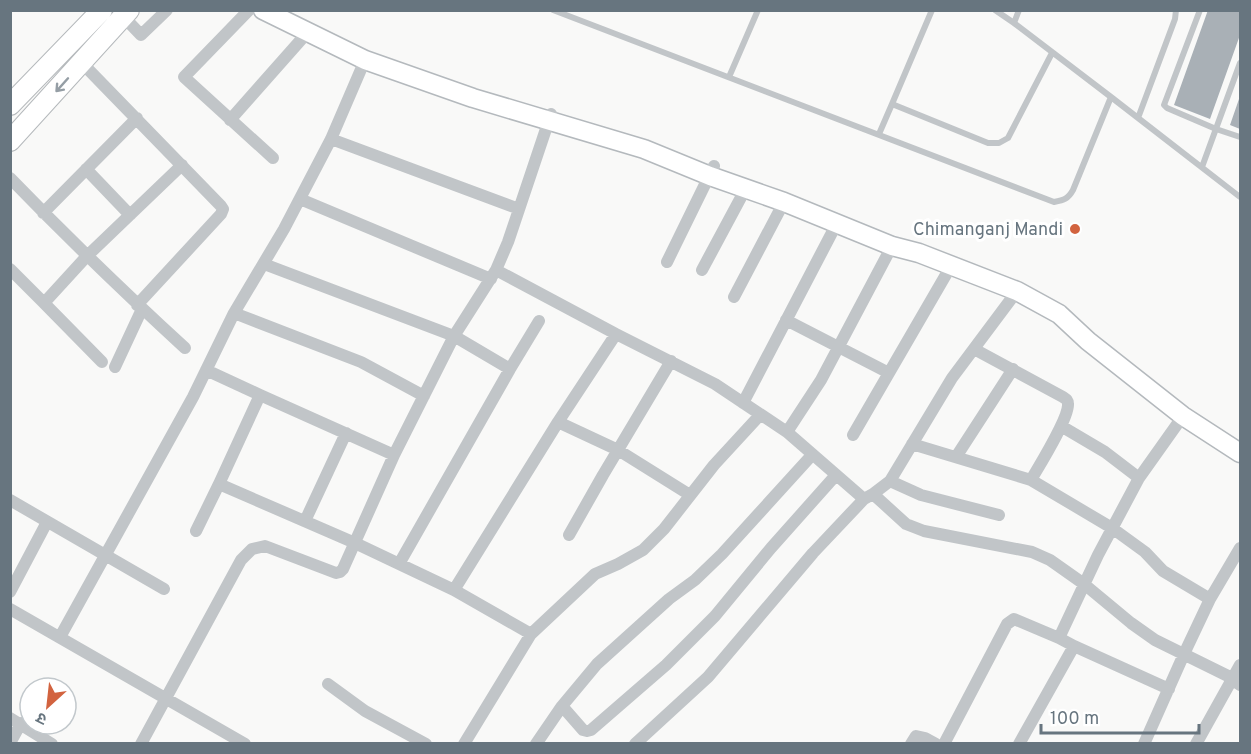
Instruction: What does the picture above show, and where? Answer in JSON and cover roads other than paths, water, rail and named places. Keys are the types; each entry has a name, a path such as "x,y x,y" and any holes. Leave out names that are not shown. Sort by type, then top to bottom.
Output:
{"main road":[{"path":"10,105 102,10"},
{"path":"10,141 82,63 123,13"}],"street":[{"path":"123,13 141,35 167,10"},
{"path":"249,10 184,77 273,158"},
{"path":"263,10 365,60 473,98 550,117"},
{"path":"282,10 356,46 424,73 848,216 898,239 919,253"},
{"path":"230,120 307,33"},
{"path":"60,637 193,397 234,313 300,199 331,139 365,60"},
{"path":"82,63 223,209 140,307 115,367"},
{"path":"141,744 241,560 252,549 265,546 336,573 343,569 394,455 454,336 493,274 508,242 550,117"},
{"path":"43,213 137,118"},
{"path":"331,139 519,209"},
{"path":"44,303 87,256 182,165"},
{"path":"86,169 130,215"},
{"path":"712,171 746,188 892,246 919,253 1017,291 1059,314 1088,341 1183,416 1240,453"},
{"path":"667,262 712,171"},
{"path":"10,178 87,256 185,348"},
{"path":"702,270 746,188"},
{"path":"300,199 493,274 671,361 715,384 787,432 836,475 906,524 924,531 1032,552 1084,584 1131,624 1236,682"},
{"path":"734,297 784,202"},
{"path":"743,403 837,223"},
{"path":"787,432 821,380 892,246"},
{"path":"264,264 454,336 510,369"},
{"path":"854,435 951,266"},
{"path":"10,269 102,362"},
{"path":"635,744 708,677 813,553 868,497 890,480 952,378 1017,291"},
{"path":"234,313 361,362 424,396"},
{"path":"786,320 889,373"},
{"path":"399,564 539,321"},
{"path":"454,590 558,422 616,334"},
{"path":"974,349 1067,400 1069,405 1061,426 1031,480"},
{"path":"568,535 671,361"},
{"path":"956,458 1013,369"},
{"path":"206,370 394,455"},
{"path":"196,531 260,395"},
{"path":"464,744 531,634 595,574 643,550 664,529 714,465 760,415"},
{"path":"1059,638 1139,478 1183,416"},
{"path":"558,422 618,450 690,495"},
{"path":"1061,426 1105,452 1139,478"},
{"path":"305,521 346,433"},
{"path":"912,444 1031,480 1112,528 1144,552 1163,571 1210,599"},
{"path":"536,744 562,706 597,664 722,554 812,455"},
{"path":"562,706 584,730 591,730 666,665 715,616 836,475"},
{"path":"890,480 921,495 999,515"},
{"path":"219,484 355,543 454,590 531,634"},
{"path":"10,500 164,589"},
{"path":"10,592 48,522"},
{"path":"1146,743 1210,599 1240,548"},
{"path":"10,609 245,744"},
{"path":"944,744 1007,624 1014,619 1169,689"},
{"path":"1019,744 1074,646"},
{"path":"1196,744 1236,682 1240,665"},
{"path":"328,684 365,711 426,744"},
{"path":"10,743 16,721 52,744"},
{"path":"911,744 916,736 936,744"}],"lane":[{"path":"553,10 1054,202 1069,197 1073,190 1111,97"},
{"path":"729,77 758,10"},
{"path":"879,134 932,10"},
{"path":"994,10 1240,197"},
{"path":"1014,23 1019,10"},
{"path":"1138,118 1175,19 1176,10"},
{"path":"1200,10 1164,105 1216,129 1240,137"},
{"path":"892,104 988,143 999,143 1008,138 1053,53"},
{"path":"1202,167 1240,63"}],"place":[{"name":"Chimanganj Mandi","path":"1075,229"}]}
